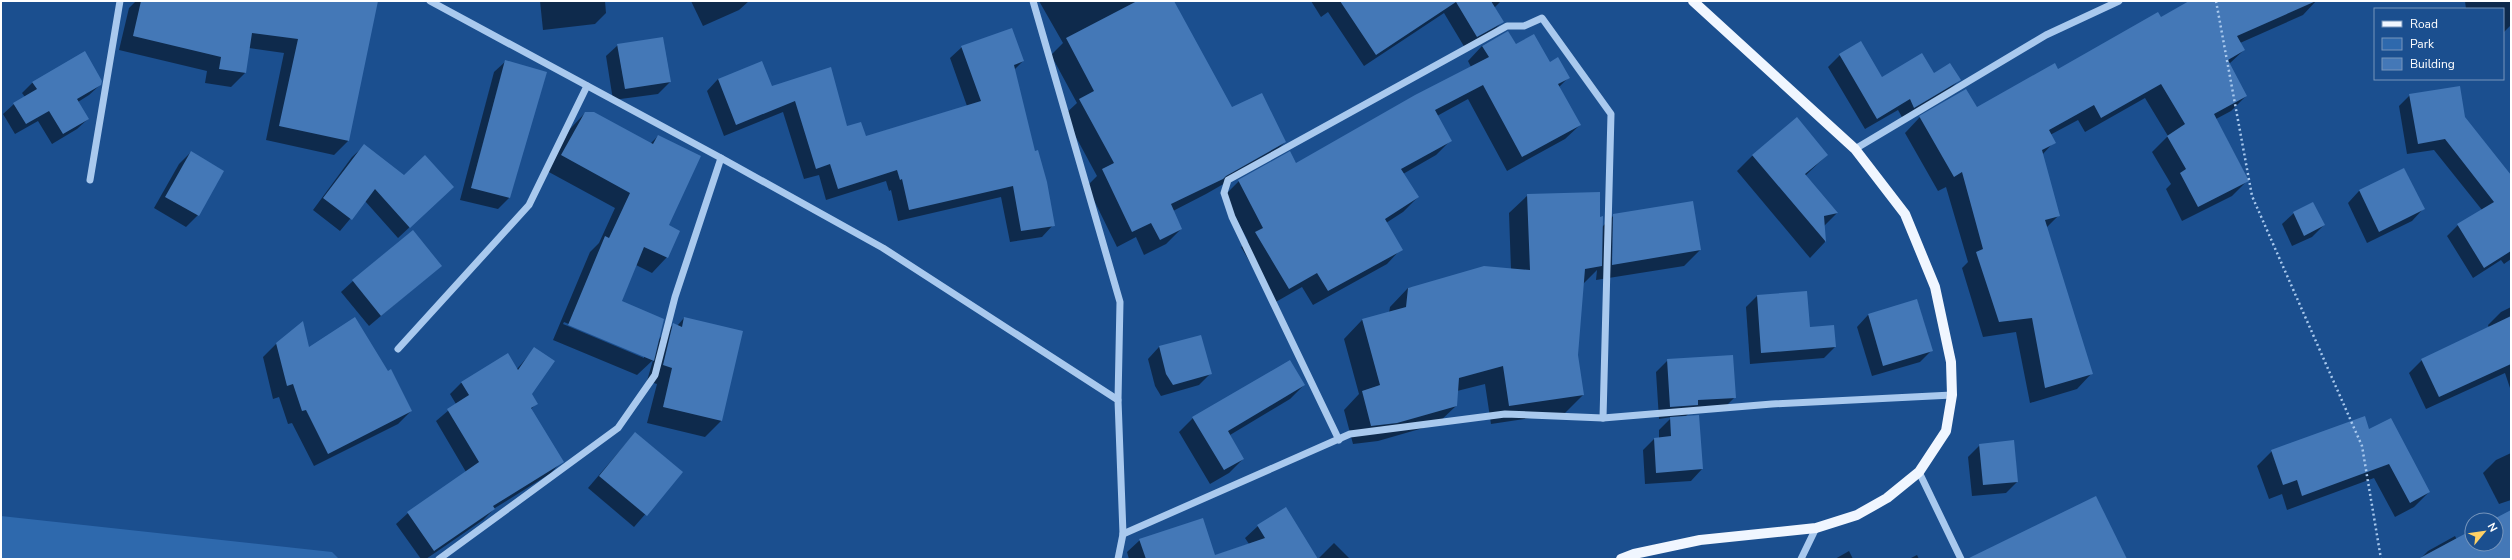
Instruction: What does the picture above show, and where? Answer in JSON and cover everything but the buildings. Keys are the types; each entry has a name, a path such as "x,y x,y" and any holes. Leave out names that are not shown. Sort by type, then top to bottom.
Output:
{"main road":[{"path":"1621,559 1634,554 1700,540 1816,528 1857,515 1887,498 1919,472 1946,431 1952,395 1951,362 1935,287 1905,214 1855,149 1693,1"}],"street":[{"path":"90,180 120,1"},
{"path":"430,1 722,158 883,248 1118,400"},
{"path":"1033,1 1120,302 1118,400 1122,534 1118,559"},
{"path":"1855,149 2046,35 2119,1"},
{"path":"1339,440 1232,217 1224,193 1228,180 1507,26 1524,26 1542,18 1611,114 1603,418"},
{"path":"398,349 529,205 587,86"},
{"path":"439,559 618,428 655,375 676,297 722,158"},
{"path":"1122,534 1350,434 1505,414 1603,418 1772,404 1952,395"},
{"path":"1919,472 1961,559"},
{"path":"1802,559 1816,528"}],"path":[{"path":"2216,1 2252,196 2362,446 2381,559"}],"green space":[{"path":"1,516 332,552 339,559 1,559"}]}
